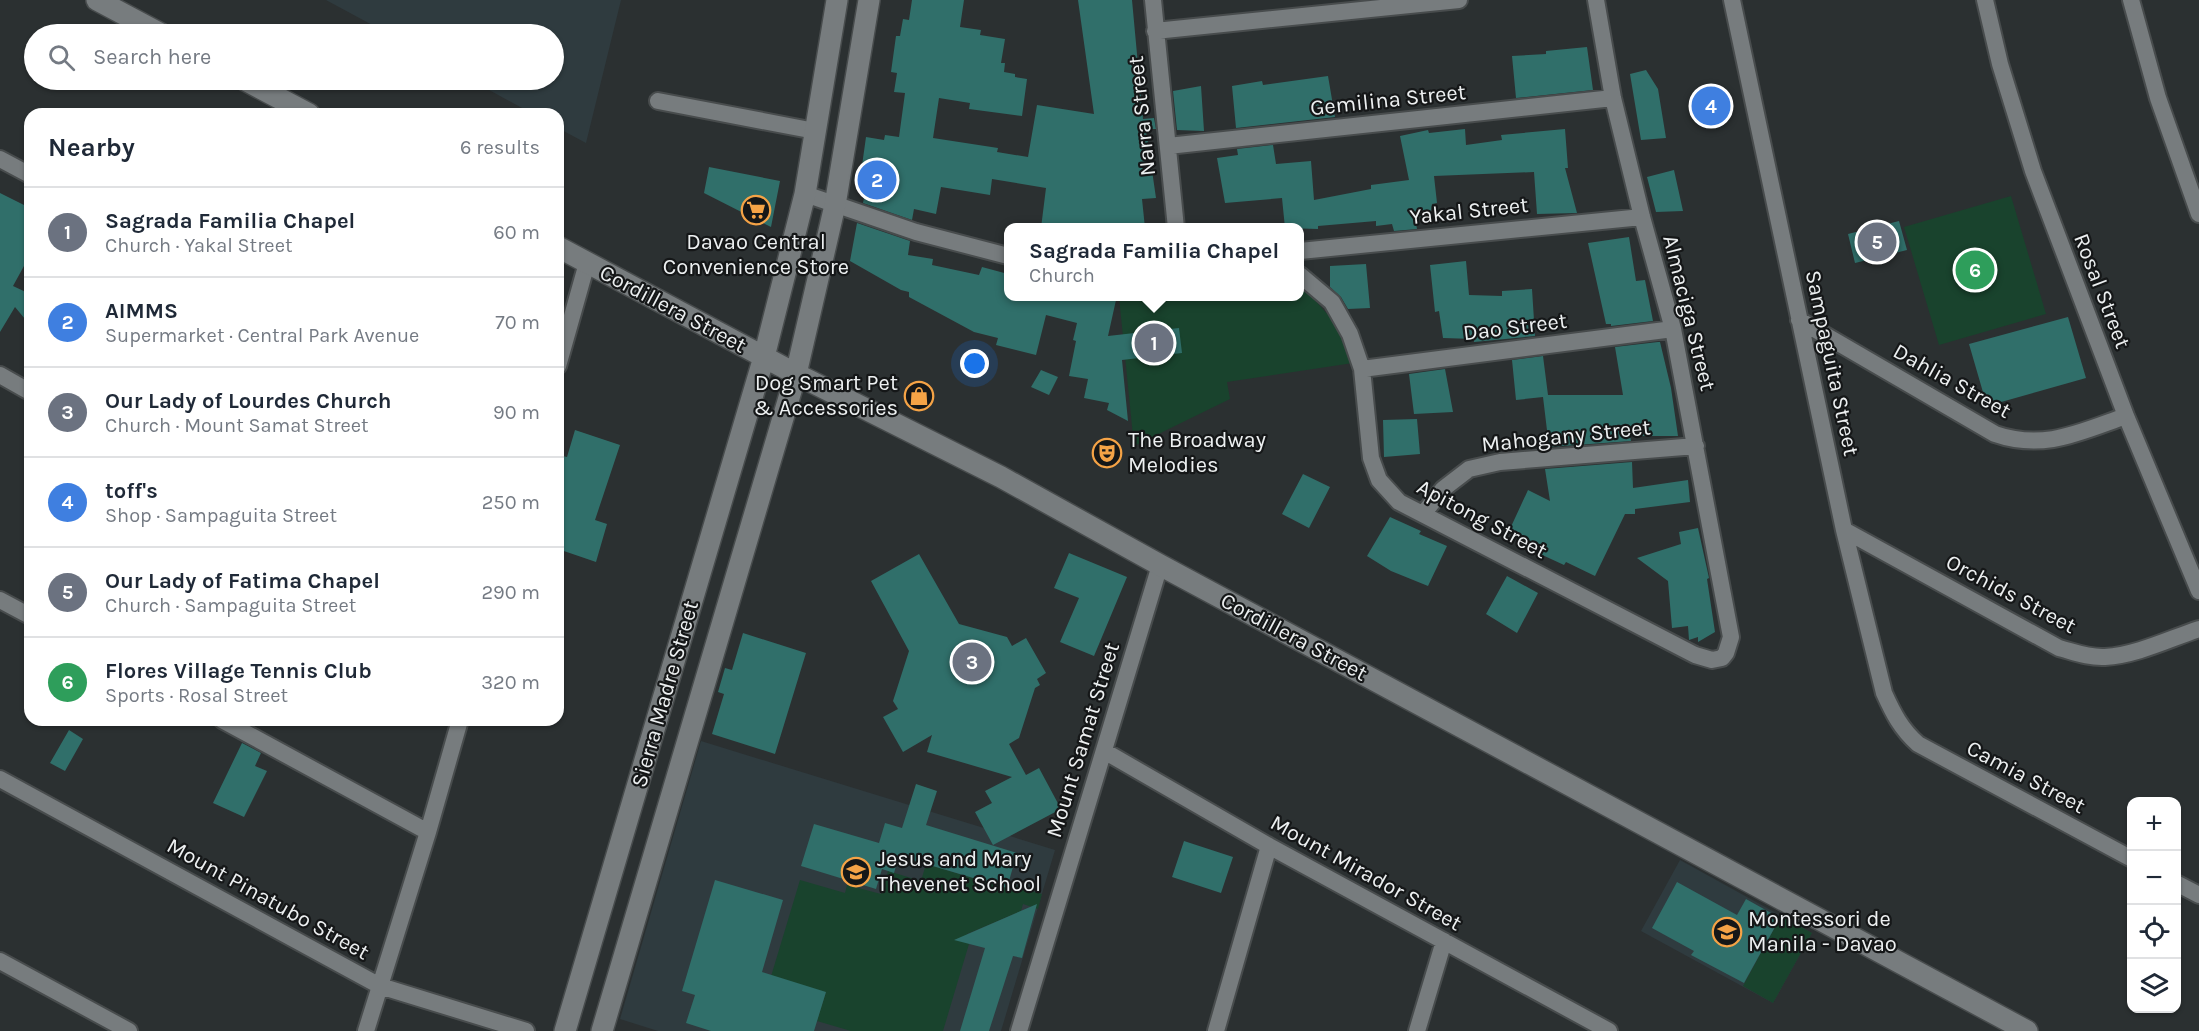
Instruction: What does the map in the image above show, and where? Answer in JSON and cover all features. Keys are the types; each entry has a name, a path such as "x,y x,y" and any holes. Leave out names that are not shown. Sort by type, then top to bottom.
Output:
{"street":[{"path":"97,0 141,24"},
{"name":"Sierra Madre Street","path":"565,1031 764,357 805,194 837,0"},
{"name":"Sierra Madre Street","path":"602,1031 796,374 835,205 870,0"},
{"name":"Narra Street","path":"1153,0 1176,223"},
{"path":"1155,31 1459,0"},
{"name":"Almaciga Street","path":"1596,0 1613,98 1642,217 1673,329 1731,637"},
{"name":"Sampaguita Street","path":"1732,0 1844,530 1884,693 1904,731"},
{"name":"Rosal Street","path":"1985,0 2000,64 2032,171 2126,416 2199,591"},
{"path":"2131,0 2158,98 2199,214"},
{"path":"263,90 298,108"},
{"name":"Gemilina Street","path":"1168,146 1613,98"},
{"path":"658,101 815,131"},
{"path":"0,159 24,173"},
{"path":"805,194 916,232 1004,255"},
{"name":"Yakal Street","path":"1304,251 1642,217"},
{"name":"Cordillera Street","path":"564,251 796,374 1001,477 2023,1030"},
{"path":"564,345 587,263"},
{"name":"Apitong Street","path":"1304,279 1332,302 1350,334 1362,369 1371,459 1379,480 1399,502 1695,655 1712,660 1722,658 1731,637"},
{"name":"Dahlia Street","path":"1799,320 1995,434 2014,441 2056,440 2126,416"},
{"name":"Dao Street","path":"1362,369 1673,329"},
{"path":"0,375 24,389"},
{"name":"Mahogany Street","path":"1423,514 1443,489 1469,469 1500,462 1696,446"},
{"name":"Orchids Street","path":"1844,530 2059,648 2081,655 2103,658 2128,654 2199,629"},
{"name":"Mount Samat Street","path":"1019,1031 1160,565"},
{"path":"0,600 24,613"},
{"path":"233,726 428,832"},
{"path":"366,1031 458,726"},
{"name":"Camia Street","path":"1904,731 1918,744 1938,756 2127,856"},
{"name":"Mount Mirador Street","path":"1104,751 1269,846 1609,1031"},
{"name":"Mount Pinatubo Street","path":"0,779 380,986 526,1031"},
{"path":"1216,1031 1269,846"},
{"path":"2181,886 2199,895"},
{"path":"1417,1031 1444,941"},
{"path":"0,961 129,1031"}],"shaded area":[{"path":"326,0 621,0 586,143 564,131 564,108 522,108 489,90 564,90 564,24 370,24"},
{"name":"Jesus and Mary Thevenet School","path":"701,741 1055,850 1001,1031 658,1031 620,1019"},
{"name":"Montessori de Manila - Davao","path":"1680,860 1812,933 1773,1003 1641,931"}],"green space":[{"path":"2011,196 2046,314 1939,345 1904,227"},
{"path":"1304,290 1337,325 1353,363 1227,382 1230,399 1134,446 1119,301 1304,301"},
{"path":"926,864 1006,888 1008,884 1042,894 1038,909 1023,904 1021,911 967,934 965,942 969,944 943,1031 851,1031 817,1021 826,992 763,1003 800,880 845,893 847,885 881,894 888,871 921,881"},
{"path":"1781,916 1812,933 1773,1003 1743,986"}],"building":[{"path":"912,0 964,0 960,27 981,30 980,35 1005,39 1001,63 1005,63 1004,72 1027,79 1022,116 969,109 970,103 939,98 933,138 998,148 997,152 1028,157 1037,105 1094,114 1078,0 1132,0 1143,119 1154,118 1156,129 1146,129 1156,198 1142,199 1144,223 1042,223 1046,188 992,179 990,195 941,187 936,214 914,209 912,220 863,203 866,188 859,187 866,137 884,140 885,135 899,137 905,93 894,92 897,73 891,72 896,36 900,36 903,19 909,20"},
{"path":"1587,47 1593,90 1516,98 1512,56 1546,54 1546,51"},
{"path":"1646,70 1658,89 1666,138 1641,140 1630,74"},
{"path":"1328,76 1335,117 1236,128 1232,86 1262,81 1263,85"},
{"path":"1201,86 1204,131 1177,130 1173,91"},
{"path":"1465,129 1466,145 1502,140 1501,135 1565,129 1568,168 1565,168 1577,213 1537,214 1534,172 1434,176 1437,203 1432,204 1430,216 1415,218 1417,229 1394,231 1392,224 1376,226 1376,221 1318,226 1318,229 1304,229 1304,223 1284,223 1282,198 1225,203 1217,158 1238,155 1237,149 1273,145 1276,164 1311,161 1314,200 1371,189 1371,185 1409,180 1400,136 1428,130 1429,133"},
{"name":"Davao Central Convenience Store","path":"709,167 780,181 771,227 704,193"},
{"path":"1674,170 1683,211 1656,212 1647,177"},
{"path":"0,193 24,205 24,266 13,286 24,291 24,318 15,307 0,332"},
{"path":"1899,221 1907,250 1855,263 1848,234"},
{"path":"857,223 910,241 908,255 933,259 932,265 979,275 982,267 1004,273 1004,301 1116,301 1108,336 1179,328 1182,353 1122,360 1128,421 1107,410 1109,403 1084,398 1088,379 1069,376 1077,323 1046,315 1036,355 996,345 998,338 974,332 909,297 909,292 901,290 850,261"},
{"path":"1629,237 1636,281 1645,280 1653,321 1611,326 1611,324 1606,324 1588,243"},
{"path":"1466,261 1469,295 1502,296 1502,291 1532,289 1535,336 1474,342 1474,339 1443,338 1439,311 1435,312 1430,265"},
{"path":"1366,264 1370,308 1348,309 1341,297 1330,287 1330,266"},
{"path":"2068,317 2086,378 1987,406 1969,344"},
{"path":"1660,342 1671,388 1678,436 1630,436 1631,441 1549,447 1543,397 1516,400 1512,360 1543,356 1548,395 1623,395 1615,347"},
{"path":"1445,369 1453,412 1414,414 1409,374"},
{"path":"1041,370 1058,377 1049,395 1031,387"},
{"path":"1417,419 1420,454 1384,457 1383,420"},
{"path":"575,430 620,445 595,520 607,524 596,562 564,551 564,456 567,457"},
{"path":"1632,462 1633,488 1688,480 1690,502 1635,509 1635,514 1625,514 1595,576 1566,562 1564,565 1538,553 1541,546 1509,531 1528,490 1550,501 1545,469"},
{"path":"1303,474 1330,487 1309,528 1282,514"},
{"path":"1390,517 1421,531 1419,534 1447,546 1428,586 1391,571 1367,556"},
{"path":"1698,528 1709,578 1707,579 1715,632 1698,642 1698,637 1689,640 1688,626 1672,628 1668,581 1637,558 1681,544 1679,532"},
{"path":"1069,553 1127,577 1094,656 1060,642 1079,598 1054,588"},
{"path":"919,554 959,624 1007,637 1012,646 1026,638 1046,673 1037,679 1040,685 1035,688 1019,738 1009,744 1026,775 1039,768 1061,809 993,845 975,812 992,803 985,791 1012,777 927,752 932,735 903,752 883,717 898,709 893,701 909,651 871,581"},
{"path":"1507,576 1538,593 1517,633 1486,614"},
{"path":"743,633 806,653 775,754 712,734 724,694 718,692 725,668 732,670"},
{"path":"69,730 83,739 65,771 50,763"},
{"path":"242,743 261,753 255,766 267,771 244,817 213,803"},
{"path":"916,784 937,791 926,825 1017,853 1007,888 899,856 894,873 882,869 876,889 801,866 814,824 879,843 885,823 902,828"},
{"path":"1184,841 1233,857 1221,893 1172,877"},
{"path":"715,880 783,900 762,972 826,992 814,1031 711,1031 686,1023 695,995 682,991"},
{"path":"1677,882 1737,915 1746,899 1780,918 1744,983 1691,955 1694,951 1652,928"},
{"path":"1037,904 1022,958 1013,956 989,1031 960,1031 985,948 954,940"}],"place":[{"name":"toff's","path":"1711,106"},
{"name":"AIMMS","path":"877,180"},
{"name":"Davao Central Convenience Store","path":"756,210"},
{"name":"Our Lady of Fatima Chapel","path":"1877,242"},
{"name":"Flores Village Tennis Club","path":"1975,270"},
{"name":"Sagrada Familia Chapel","path":"1154,343"},
{"name":"Dog Smart Pet & Accessories","path":"919,396"},
{"name":"The Broadway Melodies","path":"1107,453"},
{"name":"Our Lady of Lourdes Church","path":"972,662"},
{"name":"Jesus and Mary Thevenet School","path":"856,872"},
{"name":"Montessori de Manila - Davao","path":"1727,932"}]}
